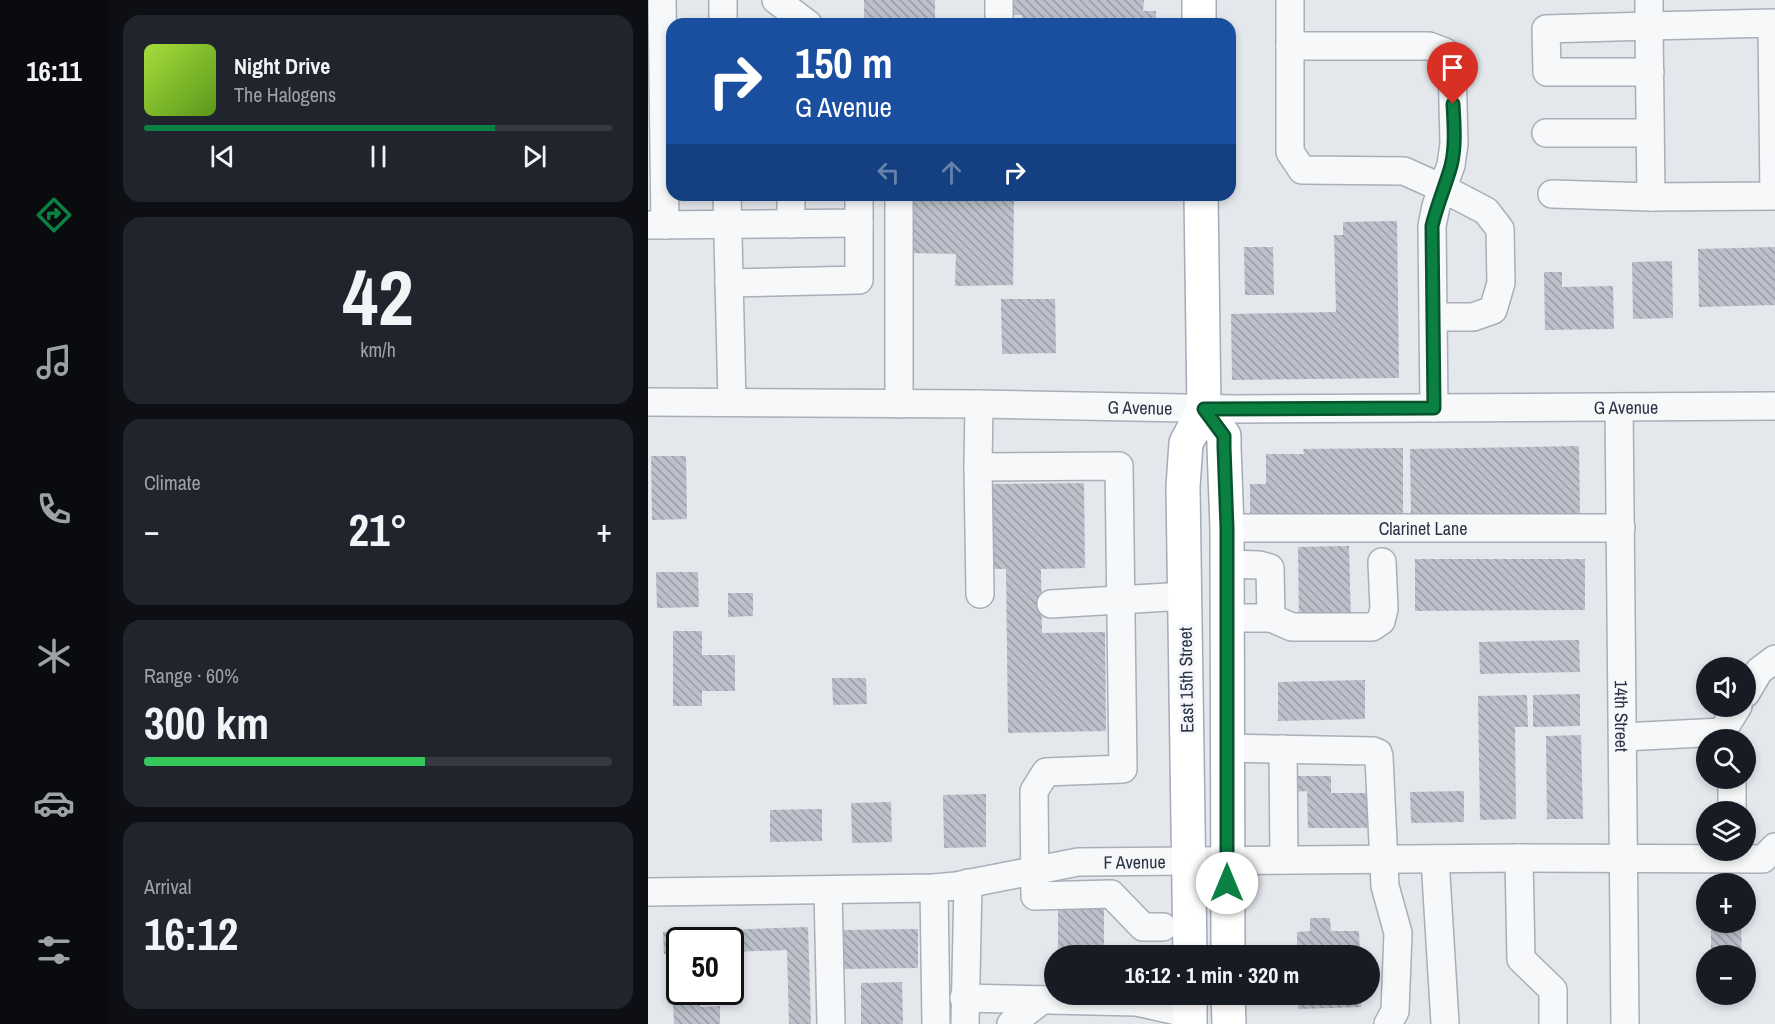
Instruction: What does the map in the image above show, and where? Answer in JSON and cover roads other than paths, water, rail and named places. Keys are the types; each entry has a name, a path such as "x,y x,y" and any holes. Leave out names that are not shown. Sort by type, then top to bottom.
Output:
{"main road":[{"path":"1199,0 1199,18"},
{"name":"East 15th Street","path":"1190,945 1183,487 1186,443 1204,409 1201,201"},
{"path":"1204,409 1224,436 1227,528 1228,945"},
{"path":"1228,1005 1229,1024"}],"street":[{"path":"662,0 657,225 859,223"},
{"path":"723,0 723,18"},
{"path":"999,0 999,18"},
{"path":"1290,0 1290,152 1302,171 1404,171 1486,211 1500,229 1501,283 1493,310 1473,316 1433,317"},
{"path":"1649,13 1651,197"},
{"path":"1552,195 1774,196 1772,23 1649,13 1546,30 1547,72 1650,72"},
{"path":"1290,46 1429,46 1445,52 1452,63 1454,144 1451,165 1432,226 1434,408"},
{"path":"1546,133 1650,133"},
{"path":"727,201 732,402"},
{"path":"791,201 791,224"},
{"path":"729,283 859,280 859,201"},
{"path":"899,201 899,404"},
{"name":"G Avenue","path":"648,402 979,404 1204,409 1775,406"},
{"path":"979,404 980,594"},
{"name":"14th Street","path":"1619,407 1625,1024"},
{"path":"978,467 1119,466 1123,769 1046,772 1034,791 1035,896 1111,894 1143,927 1163,927"},
{"name":"Clarinet Lane","path":"1227,528 1621,528"},
{"path":"1227,618 1271,618 1292,627 1372,627 1381,621 1383,609 1382,562"},
{"path":"1226,564 1259,565 1270,568 1271,618"},
{"path":"1051,604 1185,596"},
{"path":"1756,676 1775,659"},
{"path":"1623,737 1722,732 1731,717"},
{"path":"1227,748 1373,751 1377,753 1385,886 1398,933 1395,1011 1388,1024"},
{"path":"1283,749 1284,860"},
{"name":"F Avenue","path":"1756,858 1763,859 1775,847"},
{"name":"F Avenue","path":"648,892 934,888 1078,862 1435,858 1623,859 1696,856"},
{"path":"1435,858 1445,1023"},
{"path":"1519,858 1521,959 1553,990 1553,1024"},
{"path":"968,883 964,1011 1042,1000 1137,1013 1195,1014"},
{"path":"934,888 936,1024"},
{"path":"828,890 831,1024"},
{"path":"1011,1024 1042,1000"}]}
